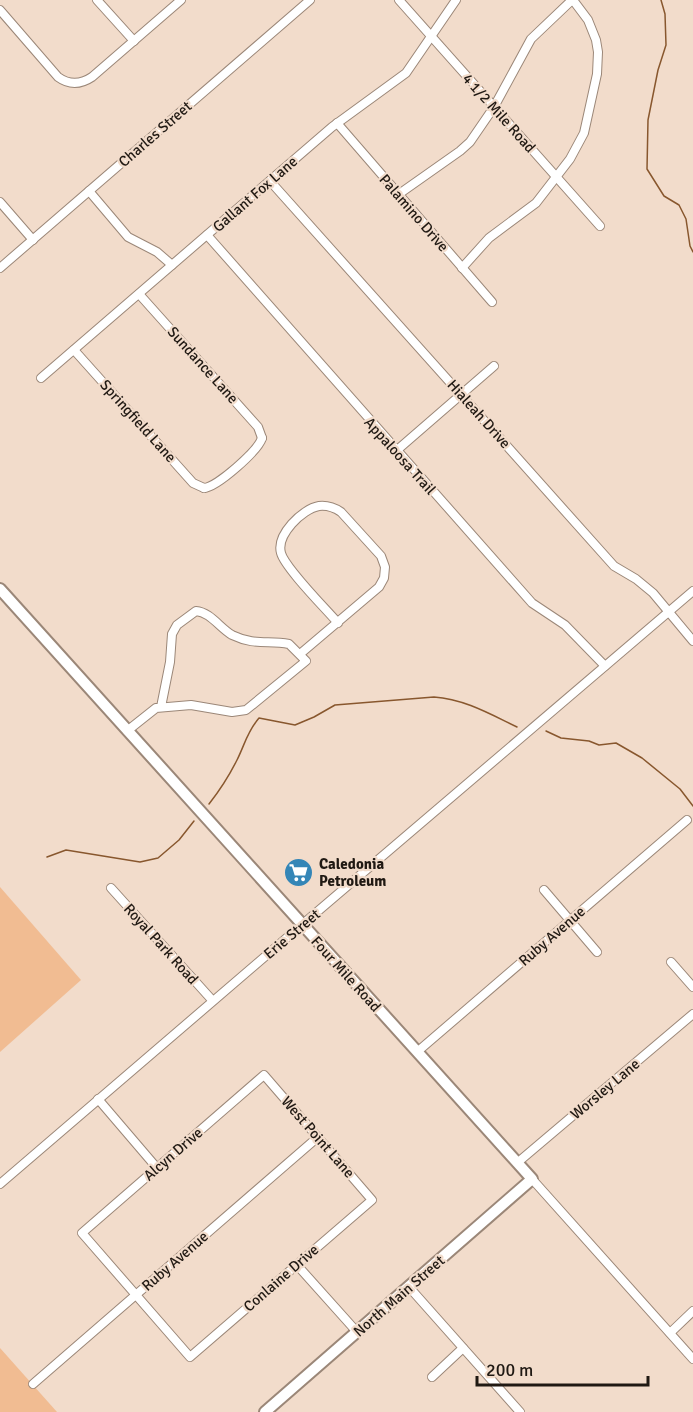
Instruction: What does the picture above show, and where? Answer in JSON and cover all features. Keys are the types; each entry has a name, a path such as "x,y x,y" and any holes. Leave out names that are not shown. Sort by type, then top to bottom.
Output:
{"main road":[{"name":"Four Mile Road","path":"0,590 532,1179"},
{"name":"North Main Street","path":"265,1412 532,1179"}],"street":[{"path":"97,0 134,41"},
{"path":"0,10 64,80 70,83 82,83 92,77 181,0"},
{"name":"Charles Street","path":"0,268 310,0"},
{"name":"4 1/2 Mile Road","path":"399,0 600,226"},
{"name":"Gallant Fox Lane","path":"41,378 337,123 406,73 456,0"},
{"path":"399,195 460,151 477,133 531,39 572,0 582,11 593,31 598,52 598,64 584,133 578,147 536,203 489,238 462,268"},
{"name":"Palamino Drive","path":"337,123 492,302"},
{"name":"Hialeah Drive","path":"270,180 614,566 644,584 693,641"},
{"path":"89,191 128,237 157,252 172,265"},
{"path":"0,202 33,240"},
{"name":"Appaloosa Trail","path":"207,235 532,603 565,625 605,666"},
{"name":"Sundance Lane","path":"139,294 258,427 266,439 215,485 204,492"},
{"name":"Springfield Lane","path":"74,350 193,483 204,492"},
{"path":"396,451 494,366"},
{"path":"127,730 151,710 161,707 191,705 232,712 252,707 338,623 379,587 384,578 385,567 381,556 341,512 335,508 322,506 308,511 285,532 280,549 286,562 338,623"},
{"name":"Erie Street","path":"0,1184 212,1000 302,926 693,591"},
{"path":"161,707 171,662 172,634 192,613 200,611 208,615 221,628 241,639 261,644 289,644 303,658"},
{"name":"Ruby Avenue","path":"417,1052 687,819"},
{"name":"Royal Park Road","path":"111,888 212,1000"},
{"path":"543,890 597,952"},
{"path":"671,962 693,987"},
{"name":"Worsley Lane","path":"517,1163 693,1014"},
{"name":"West Point Lane","path":"264,1075 372,1200"},
{"name":"Alcyn Drive","path":"136,1295 82,1233 264,1075"},
{"path":"98,1099 157,1168"},
{"name":"Ruby Avenue","path":"33,1384 318,1137"},
{"name":"Four Mile Road","path":"532,1179 693,1359"},
{"name":"Conlaine Drive","path":"136,1295 190,1357 372,1200"},
{"path":"297,1264 357,1332"},
{"path":"409,1287 520,1412"},
{"path":"670,1333 693,1311"},
{"path":"432,1377 463,1348"}],"shaded area":[{"path":"0,887 81,980 0,1052"},
{"path":"0,1348 57,1412 0,1412"}],"waterway":[{"path":"661,0 665,14 666,45 658,70 648,120 647,169 664,196 679,205 686,219 693,252"},
{"path":"209,804 231,772 249,733 259,718 295,725 335,705 434,697 466,704 517,727"},
{"path":"546,731 561,738 589,741 599,745 616,743 642,758 680,789 693,806"},
{"path":"47,857 66,850 140,862 158,858 179,840 194,821"}],"place":[{"name":"Caledonia Petroleum","path":"298,873"}]}
